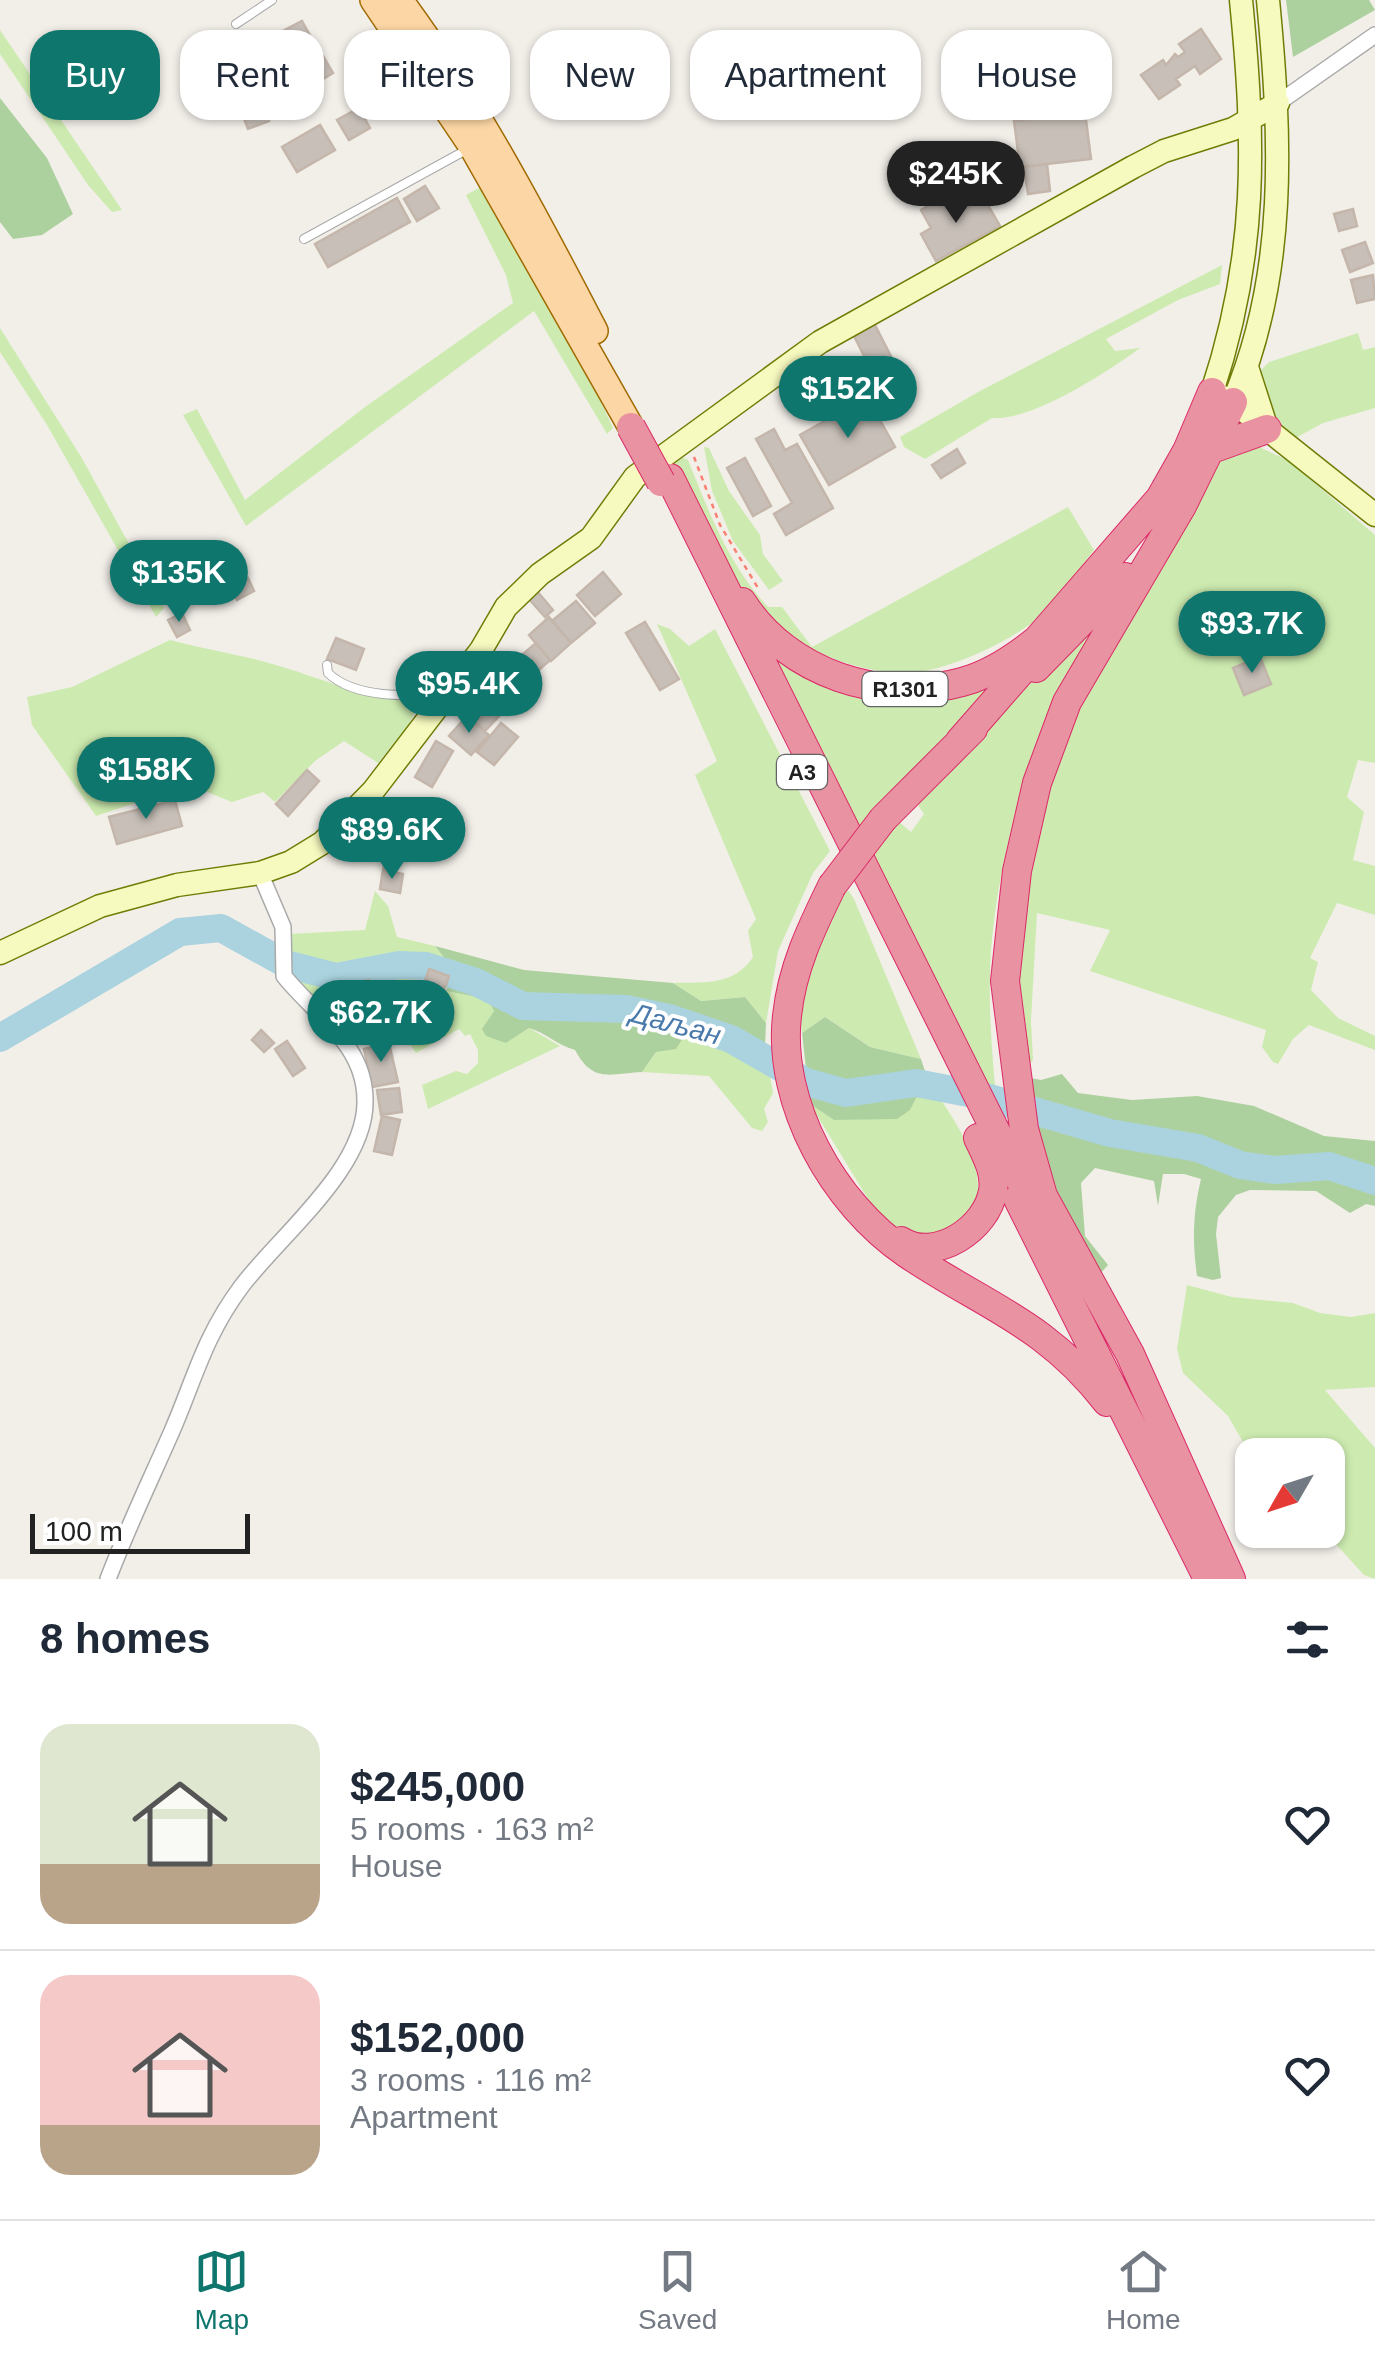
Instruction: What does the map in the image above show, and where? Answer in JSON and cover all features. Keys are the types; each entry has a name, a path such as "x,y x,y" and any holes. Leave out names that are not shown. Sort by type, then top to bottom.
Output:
{"highway":[{"name":"R1301","path":"1205,1579 1110,1406 1078,1364 1031,1326 904,1251 845,1194 821,1158 798,1104 786,1018 800,953 832,886 883,819 960,742 1173,500 1209,450 1222,397"},
{"name":"R1301","path":"1222,397 1075,687 1036,783 1017,871 1005,982 1024,1129 1043,1196 1130,1354 1230,1579"},
{"name":"A3","path":"637,425 668,478 947,1060"},
{"path":"1209,450 1266,429"},
{"name":"R1301","path":"668,478 750,614 780,644 828,674 869,686 911,690 964,682 1027,648 1173,500"},
{"name":"A3","path":"668,478 864,898 1205,1579"},
{"name":"R1301","path":"871,1221 908,1246 934,1248 964,1236 981,1218 993,1193 993,1171 978,1119"},
{"name":"A3","path":"978,1119 1120,1364 1230,1579"}],"main road":[{"name":"A3","path":"373,0 479,140"},
{"name":"A3","path":"400,0 438,52 479,140 637,425"}],"street":[{"name":"R1301","path":"1222,397 1251,208 1250,118 1241,0"},
{"name":"R1301","path":"1222,397 1248,368 1266,296 1275,236 1278,103 1268,0"},
{"path":"0,953 100,906 177,885 260,874 291,862 322,843 348,818 447,694 481,650 506,608 540,574 591,538 635,477 688,441 787,362 820,342 1133,167 1233,128 1278,103 1375,35"},
{"path":"1248,368 1266,429"},
{"path":"1222,397 1375,515"},
{"path":"108,1579 212,1330 248,1278 304,1216 359,1138 366,1095 351,1048 290,983 282,964 285,940 278,913 260,874"}],"lane":[{"path":"236,24 272,0"},
{"path":"304,239 479,140"},
{"path":"328,665 328,673 347,685 389,694 447,694"}],"path":[{"path":"688,441 720,525 764,595"}],"green space":[{"path":"1286,0 1369,0 1375,10 1293,57"},
{"path":"0,30 30,74 30,99 0,54"},
{"path":"0,98 47,158 73,214 42,235 13,239 0,222"},
{"path":"44,120 61,120 122,210 112,212 88,185"},
{"path":"482,186 589,376 613,428 607,434 534,311 246,526 183,415 197,409 245,500 365,407 513,303 506,275 466,195"},
{"path":"1222,265 1220,284 1178,300 1106,339 1115,351 1140,348 1089,381 1028,412 992,418 925,459 904,447 900,437 980,391"},
{"path":"0,328 83,460 164,608 156,617 47,425 0,352"},
{"path":"1358,333 1363,350 1375,347 1375,408 1323,423 1292,440 1271,424 1255,376 1269,362"},
{"path":"1257,446 1289,461 1375,535 1375,763 1358,760 1347,797 1364,812 1353,860 1375,866 1375,915 1337,903 1310,958 1318,962 1311,990 1338,1018 1375,1036 1375,1050 1309,1025 1293,1039 1278,1064 1273,1062 1262,1047 1266,1030 1090,971 1110,930 1037,913 1031,1020 1033,1060 1020,1071 1014,1013 1027,864 1052,777 1104,652 1209,469 1229,452"},
{"path":"704,447 709,448 729,491 760,535 763,554 783,581 769,590 733,541 712,491"},
{"path":"681,457 688,460 721,538 742,574 768,607 782,607 812,647 1068,507 1094,550 1042,615 996,645 920,672 862,668 803,644 754,606 719,555 671,461"},
{"path":"1108,606 1045,728 1004,859 990,972 999,1125 864,864 898,821 911,832 924,814 914,799"},
{"path":"657,624 670,629 689,646 715,629 830,851 813,873 778,951 766,1023 745,997 701,1001 673,983 718,981 737,973 753,957 748,931 756,919 695,775 717,761"},
{"path":"752,634 807,678 860,697 935,699 1005,677 850,836"},
{"path":"170,640 269,663 360,692 420,702 409,724 378,763 344,741 315,761 275,802 263,792 232,802 202,790 153,797 96,816 32,725 27,697 72,687"},
{"path":"848,890 921,1059 870,1047 825,1017 802,1033 802,994 810,957 826,922"},
{"path":"375,891 388,906 397,937 435,946 453,969 409,960 405,975 446,991 487,999 494,1011 483,1029 506,1043 529,1028 560,1046 428,1109 422,1085 456,1071 467,1074 478,1063 478,1050 470,1034 465,1036 459,1029 416,1053 389,1014 377,975 349,982 359,1029 350,1033 292,981 287,971 289,934 365,930"},
{"path":"435,946 524,970 673,983 701,1001 745,997 766,1023 765,1046 756,1059 726,1045 685,1035 676,1049 656,1052 642,1072 595,1072 575,1050 529,1028 506,1043 486,1036 482,1029 494,1011 487,999 446,991 453,969"},
{"path":"825,1017 870,1047 921,1059 927,1077 910,1110 897,1119 834,1120 810,1104 802,1033"},
{"path":"684,1035 726,1045 756,1059 765,1046 773,1093 764,1109 768,1122 762,1131 752,1128 709,1076 642,1072 656,1052"},
{"path":"1062,1074 1078,1093 1132,1100 1197,1096 1254,1106 1324,1136 1375,1141 1375,1206 1366,1204 1350,1213 1316,1191 1250,1190 1236,1195 1218,1217 1221,1278 1213,1280 1197,1276 1195,1263 1194,1227 1201,1179 1163,1174 1158,1206 1154,1181 1095,1168 1081,1183 1085,1236 1108,1265 1098,1276 1043,1182 1031,1078 1041,1080"},
{"path":"927,1077 970,1150 978,1189 973,1208 961,1225 926,1240 897,1229 876,1212 810,1104 834,1120 910,1110"},
{"path":"1187,1285 1232,1297 1293,1303 1320,1313 1351,1317 1375,1313 1375,1387 1325,1390 1375,1448 1375,1579 1364,1575 1339,1548 1345,1548 1345,1438 1241,1438 1228,1416 1183,1373 1177,1349"}],"building":[{"path":"302,21 307,30 285,30"},
{"path":"1201,29 1221,59 1200,74 1195,66 1176,79 1180,85 1159,99 1141,75 1163,60 1166,65 1175,54 1178,57 1185,52 1179,44"},
{"path":"324,58 333,73 324,78"},
{"path":"344,116 344,120 366,120 370,128 349,140 337,120"},
{"path":"245,120 269,120 269,121 248,129"},
{"path":"1086,120 1091,159 1020,167 1014,121"},
{"path":"320,125 335,150 297,172 282,147"},
{"path":"1047,164 1050,191 1028,194 1024,167"},
{"path":"425,186 439,208 417,221 404,199"},
{"path":"946,195 957,214 984,198 1000,226 936,261 921,234 931,228 921,210"},
{"path":"397,198 410,222 328,267 315,244"},
{"path":"1353,209 1357,226 1339,231 1334,214"},
{"path":"1365,242 1373,263 1350,272 1342,250"},
{"path":"1373,275 1375,299 1357,303 1351,280"},
{"path":"874,323 902,378 881,389 853,334"},
{"path":"867,397 895,447 829,485 800,435"},
{"path":"774,429 785,450 797,444 833,508 786,535 774,514 792,503 756,439"},
{"path":"957,449 965,463 941,478 932,465"},
{"path":"745,458 771,506 753,516 727,468"},
{"path":"603,572 621,594 595,616 577,595"},
{"path":"248,578 254,591 237,600 231,587"},
{"path":"537,591 553,610 545,617 528,598"},
{"path":"576,601 595,623 571,643 552,621"},
{"path":"182,613 190,630 177,637 168,620"},
{"path":"549,617 571,643 551,661 529,635"},
{"path":"645,622 679,679 660,690 626,633"},
{"path":"336,638 364,649 356,670 327,659"},
{"path":"536,643 550,660 531,677 516,660"},
{"path":"1260,657 1271,684 1244,695 1233,668"},
{"path":"516,675 527,684 500,715 489,706"},
{"path":"480,698 500,715 485,731 466,714"},
{"path":"467,716 489,735 471,755 449,736"},
{"path":"501,723 518,737 494,765 477,752"},
{"path":"436,741 453,751 432,787 415,777"},
{"path":"307,770 319,781 288,816 276,804"},
{"path":"175,800 182,826 117,844 109,817"},
{"path":"388,846 401,849 396,872 383,870"},
{"path":"383,870 403,874 400,893 380,889"},
{"path":"429,969 449,976 445,988 425,981"},
{"path":"369,980 377,1016 359,1020 351,984"},
{"path":"261,1030 274,1043 264,1052 252,1040"},
{"path":"287,1041 305,1068 293,1076 275,1049"},
{"path":"389,1043 398,1082 372,1087 364,1049"},
{"path":"399,1088 402,1112 381,1115 377,1090"},
{"path":"382,1116 400,1120 392,1155 374,1151"}],"waterway":[{"name":"Даљан","path":"0,1038 180,932 221,928 286,964 336,977 399,965 426,966 476,982 523,1006 626,1009 669,1018 731,1039 806,1082 846,1093 916,1083 979,1095 1110,1133 1198,1148 1240,1165 1275,1170 1329,1166 1375,1181"}]}
